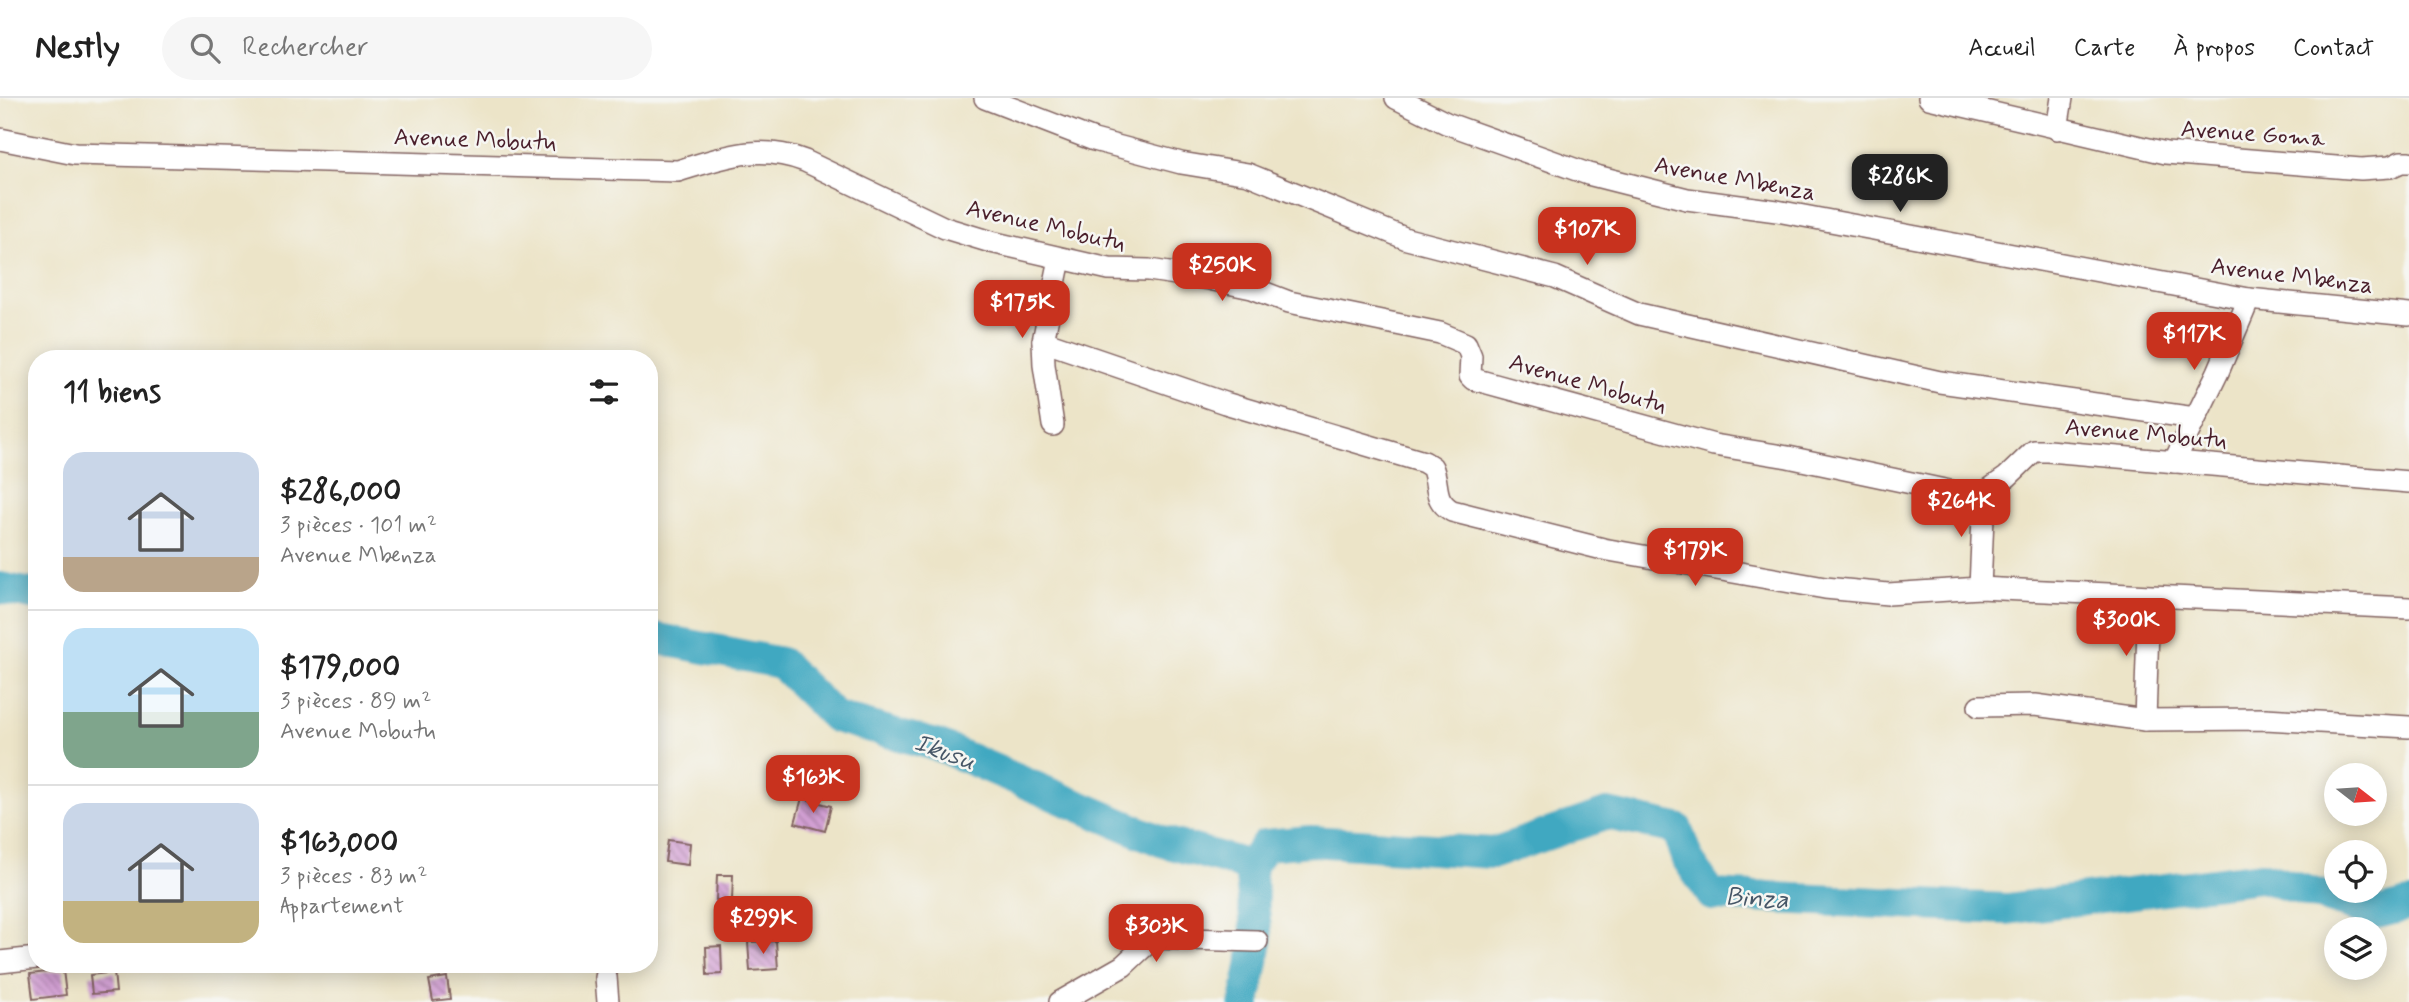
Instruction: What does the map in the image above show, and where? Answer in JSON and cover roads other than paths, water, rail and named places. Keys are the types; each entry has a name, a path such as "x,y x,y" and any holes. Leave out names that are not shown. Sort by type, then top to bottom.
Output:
{"street":[{"path":"985,98 1094,140 1181,163 1248,174 1407,239 1555,277 1639,314 1940,382 2195,418"},
{"name":"Avenue Mbenza","path":"1396,98 1446,123 1588,174 1687,199 1777,211 2249,299 2409,315"},
{"name":"Avenue Goma","path":"1929,98 2182,155 2361,169 2390,167 2409,162"},
{"path":"2057,128 2062,98"},
{"name":"Avenue Mobutu","path":"0,139 75,154 678,171 741,153 771,151 805,160 945,228 1060,259 1109,269 1149,270 1209,279 1252,288 1289,302 1422,328 1448,336 1466,344 1471,356 1470,376 1473,379 1714,445 1788,457 1954,492 1984,493 2007,477 2034,452 2048,451 2409,482"},
{"path":"1053,425 1043,341 1060,259"},
{"path":"2174,462 2249,299"},
{"path":"1043,341 1225,402 1424,462 1432,467 1442,505 1452,511 1603,550 1825,588 1888,594 1980,588 2409,608"},
{"path":"1980,588 1984,493"},
{"path":"2145,720 2149,597"},
{"path":"1979,706 2035,705 2145,720 2265,719 2409,727"},
{"path":"1060,1002 1123,966 1153,938 1257,942"},
{"path":"0,962 28,959"},
{"path":"606,977 608,1002"}],"waterway":[{"path":"0,588 28,593"},
{"name":"Ikusu","path":"658,639 781,663 835,717 939,746 1161,841 1250,866"},
{"name":"Binza","path":"1245,1002 1257,941 1250,866 1265,845 1311,841 1493,853 1607,814 1677,829 1688,860 1712,895 2007,909 2261,877 2377,913 2409,905"}]}
